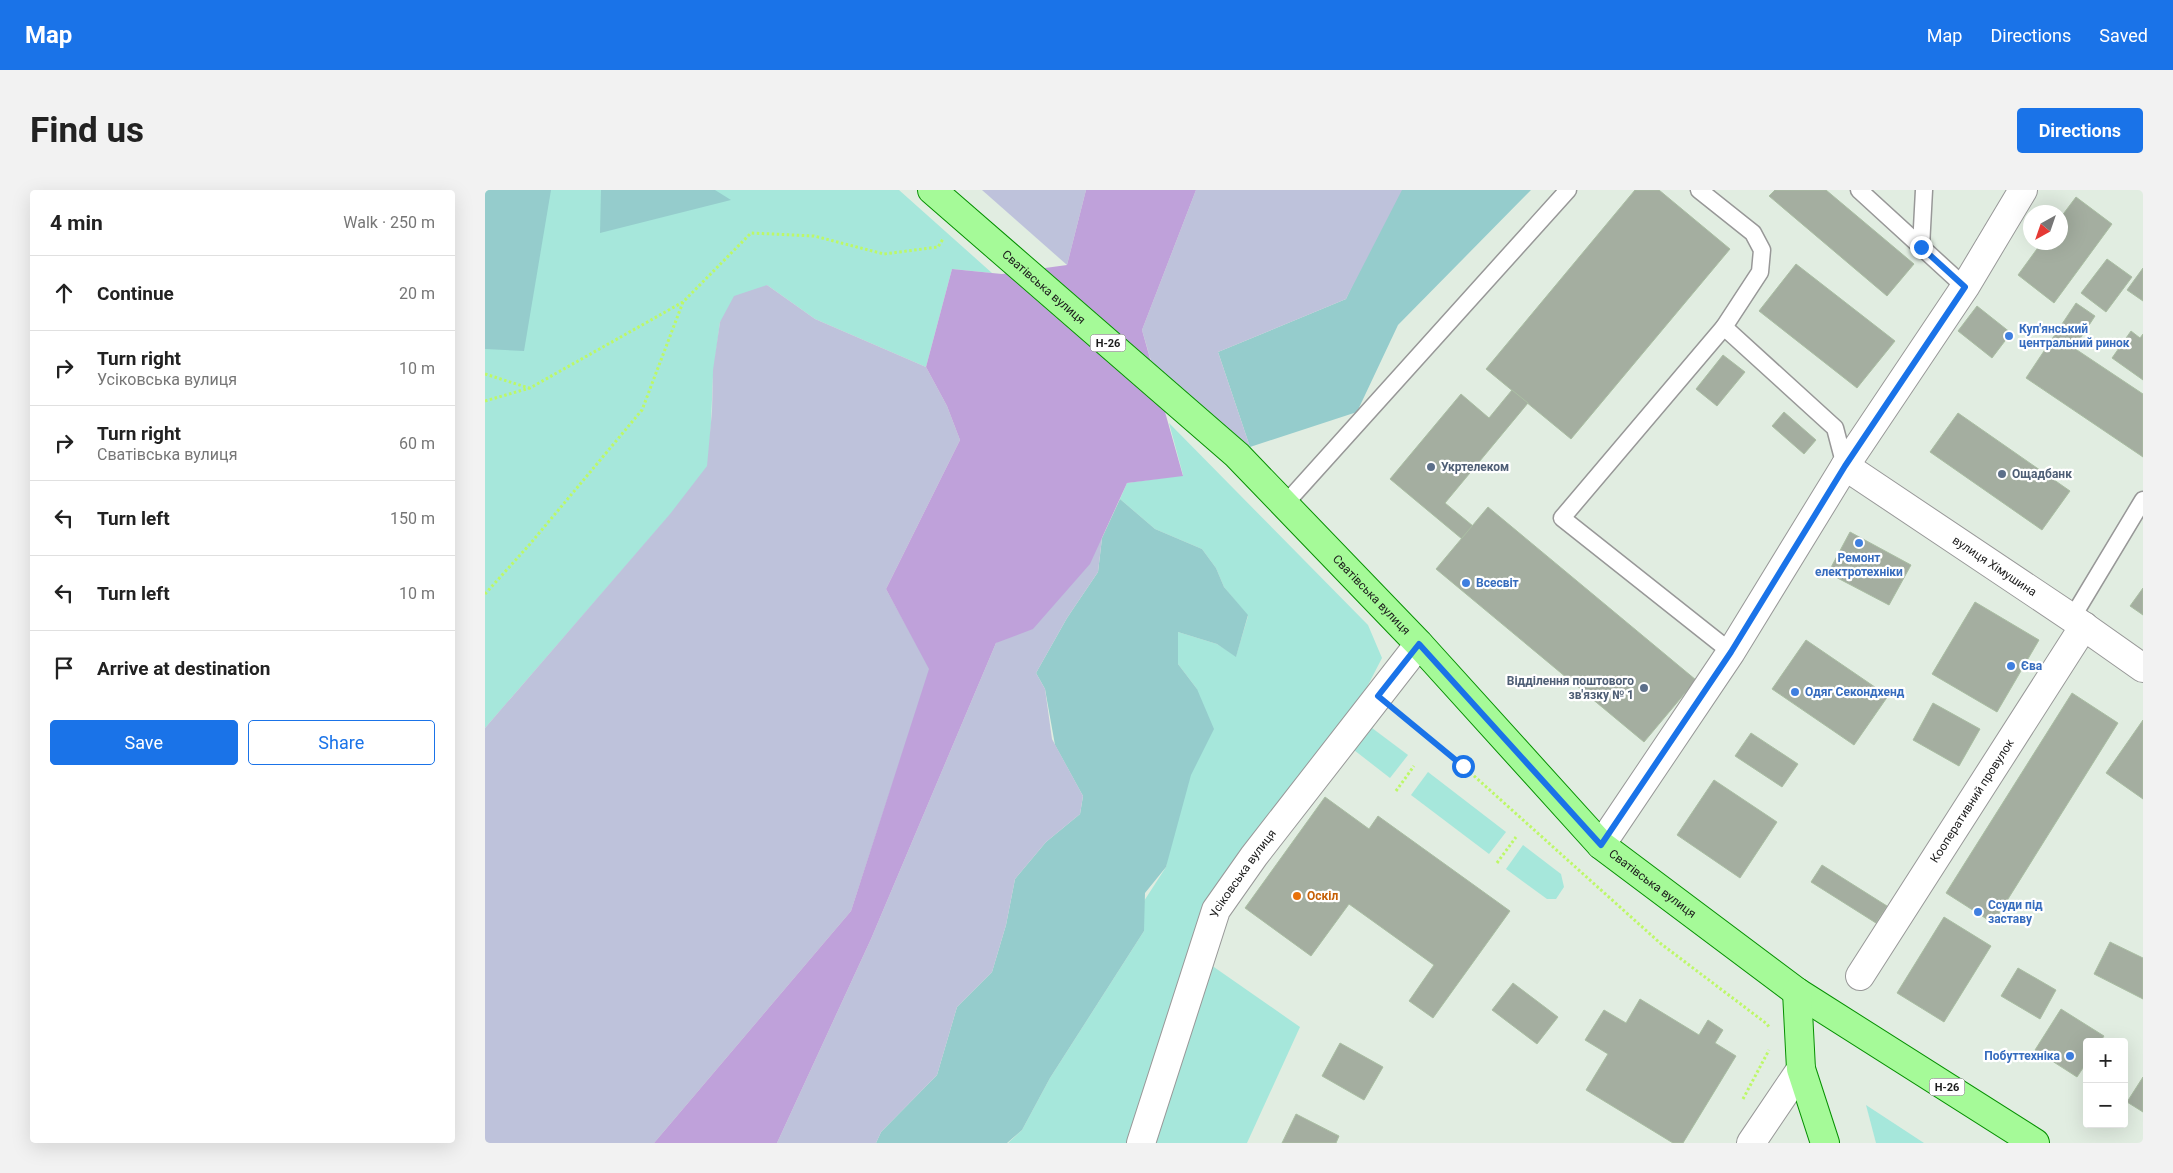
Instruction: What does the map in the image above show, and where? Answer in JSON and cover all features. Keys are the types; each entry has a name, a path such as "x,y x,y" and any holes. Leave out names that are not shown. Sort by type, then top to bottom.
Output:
{"main road":[{"name":"Сватівська вулиця","path":"932,190 1237,455 1419,644 1601,845 1797,992 2035,1143"},
{"path":"1797,992 1801,1069 1825,1143"}],"street":[{"path":"1601,845 1731,652 1845,466 1965,287 2023,190"},
{"name":"вулиця Хімушина","path":"1845,466 2078,622 2143,668"},
{"name":"Кооперативний провулок","path":"1859,976 2078,622"},
{"name":"Усіковська вулиця","path":"1141,1143 1216,910 1254,856 1419,644"},
{"path":"1751,1143 1801,1069"}],"lane":[{"path":"1285,504 1567,190"},
{"path":"1699,190 1753,233 1762,250 1760,272 1724,327 1562,518 1731,652"},
{"path":"1859,190 1965,287"},
{"path":"1921,247 1924,190"},
{"path":"1724,327 1835,428 1845,466"},
{"path":"2078,622 2143,500"}],"path":[{"path":"485,401 530,388 683,302 751,233 814,236 884,254 938,247 958,213"},
{"path":"485,594 530,544 642,410 683,302"},
{"path":"485,374 530,388"},
{"path":"1378,696 1463,766 1659,942 1767,1024 1770,1032"},
{"path":"1396,791 1414,766"},
{"path":"1497,863 1516,838"},
{"path":"1742,1101 1766,1059 1771,1046"}],"shaded area":[{"path":"485,190 899,190 992,273 952,269 926,367 815,319 767,285 720,322 713,376 709,470 485,728"},
{"path":"485,190 551,190 524,351 485,349"},
{"path":"601,190 715,190 731,200 600,233"},
{"path":"982,190 1086,190 1067,265"},
{"path":"1086,190 1196,190 1142,330 1183,476 1127,483 1090,564 1033,629 996,643 871,939 777,1143 654,1143 851,911 929,669 886,589 960,440 947,406 926,367 952,269 1002,274 1067,265"},
{"path":"1196,190 1402,190 1346,299 1218,352 1250,447 1151,361 1142,330"},
{"path":"1397,190 1531,190 1398,325 1357,412 1250,447 1218,352 1346,299"},
{"path":"767,285 815,319 926,367 947,406 960,440 886,589 930,669 851,911 654,1143 485,1143 485,728 670,514 707,466 712,411 713,370 720,322 734,296"},
{"path":"1169,423 1368,625 1382,658 1367,687 1204,911 1127,1143 1008,1143 1022,1130 1050,1078 1144,931 1144,901 1166,867 1197,689 1178,664 1178,632 1217,644 1236,656 1248,616 1224,587 1216,568 1202,549 1155,529 1120,499 1127,483 1183,475"},
{"path":"1120,499 1155,529 1202,549 1216,568 1224,587 1248,615 1236,657 1217,644 1178,632 1178,664 1197,689 1214,729 1191,775 1166,867 1145,893 1144,931 1050,1078 1022,1130 1007,1143 876,1143 881,1132 937,1075 957,1007 992,972 1006,925 1015,879 1046,842 1080,814 1083,796 1055,745 1045,689 1036,673 1067,618 1098,572 1102,538"},
{"path":"1102,538 1098,572 1067,618 1036,673 1045,689 1052,739 1083,796 1080,814 1046,842 1015,879 1006,925 992,972 957,1007 937,1075 881,1132 876,1143 777,1143 871,939 996,643"},
{"path":"1372,728 1408,755 1390,778 1354,750"},
{"path":"1428,772 1506,832 1489,854 1411,795"},
{"path":"1523,845 1561,874 1564,887 1556,899 1547,899 1506,869"},
{"path":"1201,958 1300,1027 1247,1143 1141,1143"},
{"path":"1866,1105 1924,1143 1876,1143"}],"building":[{"path":"1635,190 1659,190 1730,249 1571,439 1486,369"},
{"path":"1775,190 1826,190 1914,264 1887,296 1769,196"},
{"path":"2076,197 2112,224 2054,303 2018,275 2036,250 2068,250 2068,208"},
{"path":"2107,259 2132,277 2106,312 2081,293"},
{"path":"1796,264 1895,341 1857,388 1759,311"},
{"path":"2143,268 2143,301 2127,290"},
{"path":"2076,303 2095,316 2074,348 2143,394 2143,457 2026,378"},
{"path":"1977,306 2011,333 1992,358 1958,331"},
{"path":"2131,331 2140,338 2143,334 2143,380 2112,358"},
{"path":"1723,355 1745,372 1717,406 1696,389"},
{"path":"1512,390 1528,403 1445,503 1473,526 1462,539 1390,479 1461,394 1489,418"},
{"path":"1784,412 1816,440 1804,454 1772,426"},
{"path":"1958,413 2070,491 2042,530 1930,452"},
{"path":"1488,507 1696,680 1644,742 1436,569"},
{"path":"1850,532 1911,565 1889,605 1828,573"},
{"path":"2143,588 2143,615 2130,606"},
{"path":"1975,602 2039,640 1997,712 1932,674"},
{"path":"1806,640 1888,696 1854,745 1772,689"},
{"path":"2072,693 2118,723 1993,923 1946,893"},
{"path":"1933,703 1980,729 1959,766 1913,740"},
{"path":"2143,720 2143,799 2106,773"},
{"path":"1751,733 1798,764 1782,787 1735,756"},
{"path":"1714,780 1777,822 1740,878 1677,835"},
{"path":"1325,797 1369,829 1378,816 1510,911 1433,1018 1409,1001 1434,965 1349,904 1311,956 1245,908"},
{"path":"1822,865 1887,906 1876,923 1811,882"},
{"path":"1944,917 1991,946 1944,1022 1897,993"},
{"path":"2110,942 2143,958 2143,999 2094,974"},
{"path":"2018,968 2056,990 2040,1019 2001,996"},
{"path":"1513,983 1558,1017 1537,1044 1492,1010"},
{"path":"1640,999 1699,1035 1708,1020 1723,1030 1715,1043 1736,1056 1683,1143 1673,1143 1586,1090 1608,1054 1585,1040 1604,1010 1626,1023"},
{"path":"2061,1009 2104,1036 2103,1038 2083,1038 2083,1068 2077,1077 2035,1050"},
{"path":"1340,1043 1383,1067 1364,1100 1322,1076"},
{"path":"2143,1077 2143,1112 2128,1103"},
{"path":"1296,1114 1339,1136 1336,1143 1282,1143"}],"place":[{"name":"Куп'янський центральний ринок","path":"2009,336"},
{"name":"Укртелеком","path":"1431,467"},
{"name":"Ощадбанк","path":"2002,474"},
{"name":"Ремонт електротехніки","path":"1859,543"},
{"name":"Всесвіт","path":"1466,583"},
{"name":"Єва","path":"2011,666"},
{"name":"Відділення поштового зв'язку № 1","path":"1644,688"},
{"name":"Одяг Секондхенд","path":"1795,692"},
{"name":"Оскіл","path":"1297,896"},
{"name":"Ссуди під заставу","path":"1978,912"},
{"name":"Побуттехніка","path":"2070,1056"}],"route":[{"path":"1463,766 1378,696 1419,644 1601,845 1731,652 1845,466 1965,287 1921,247"}]}
